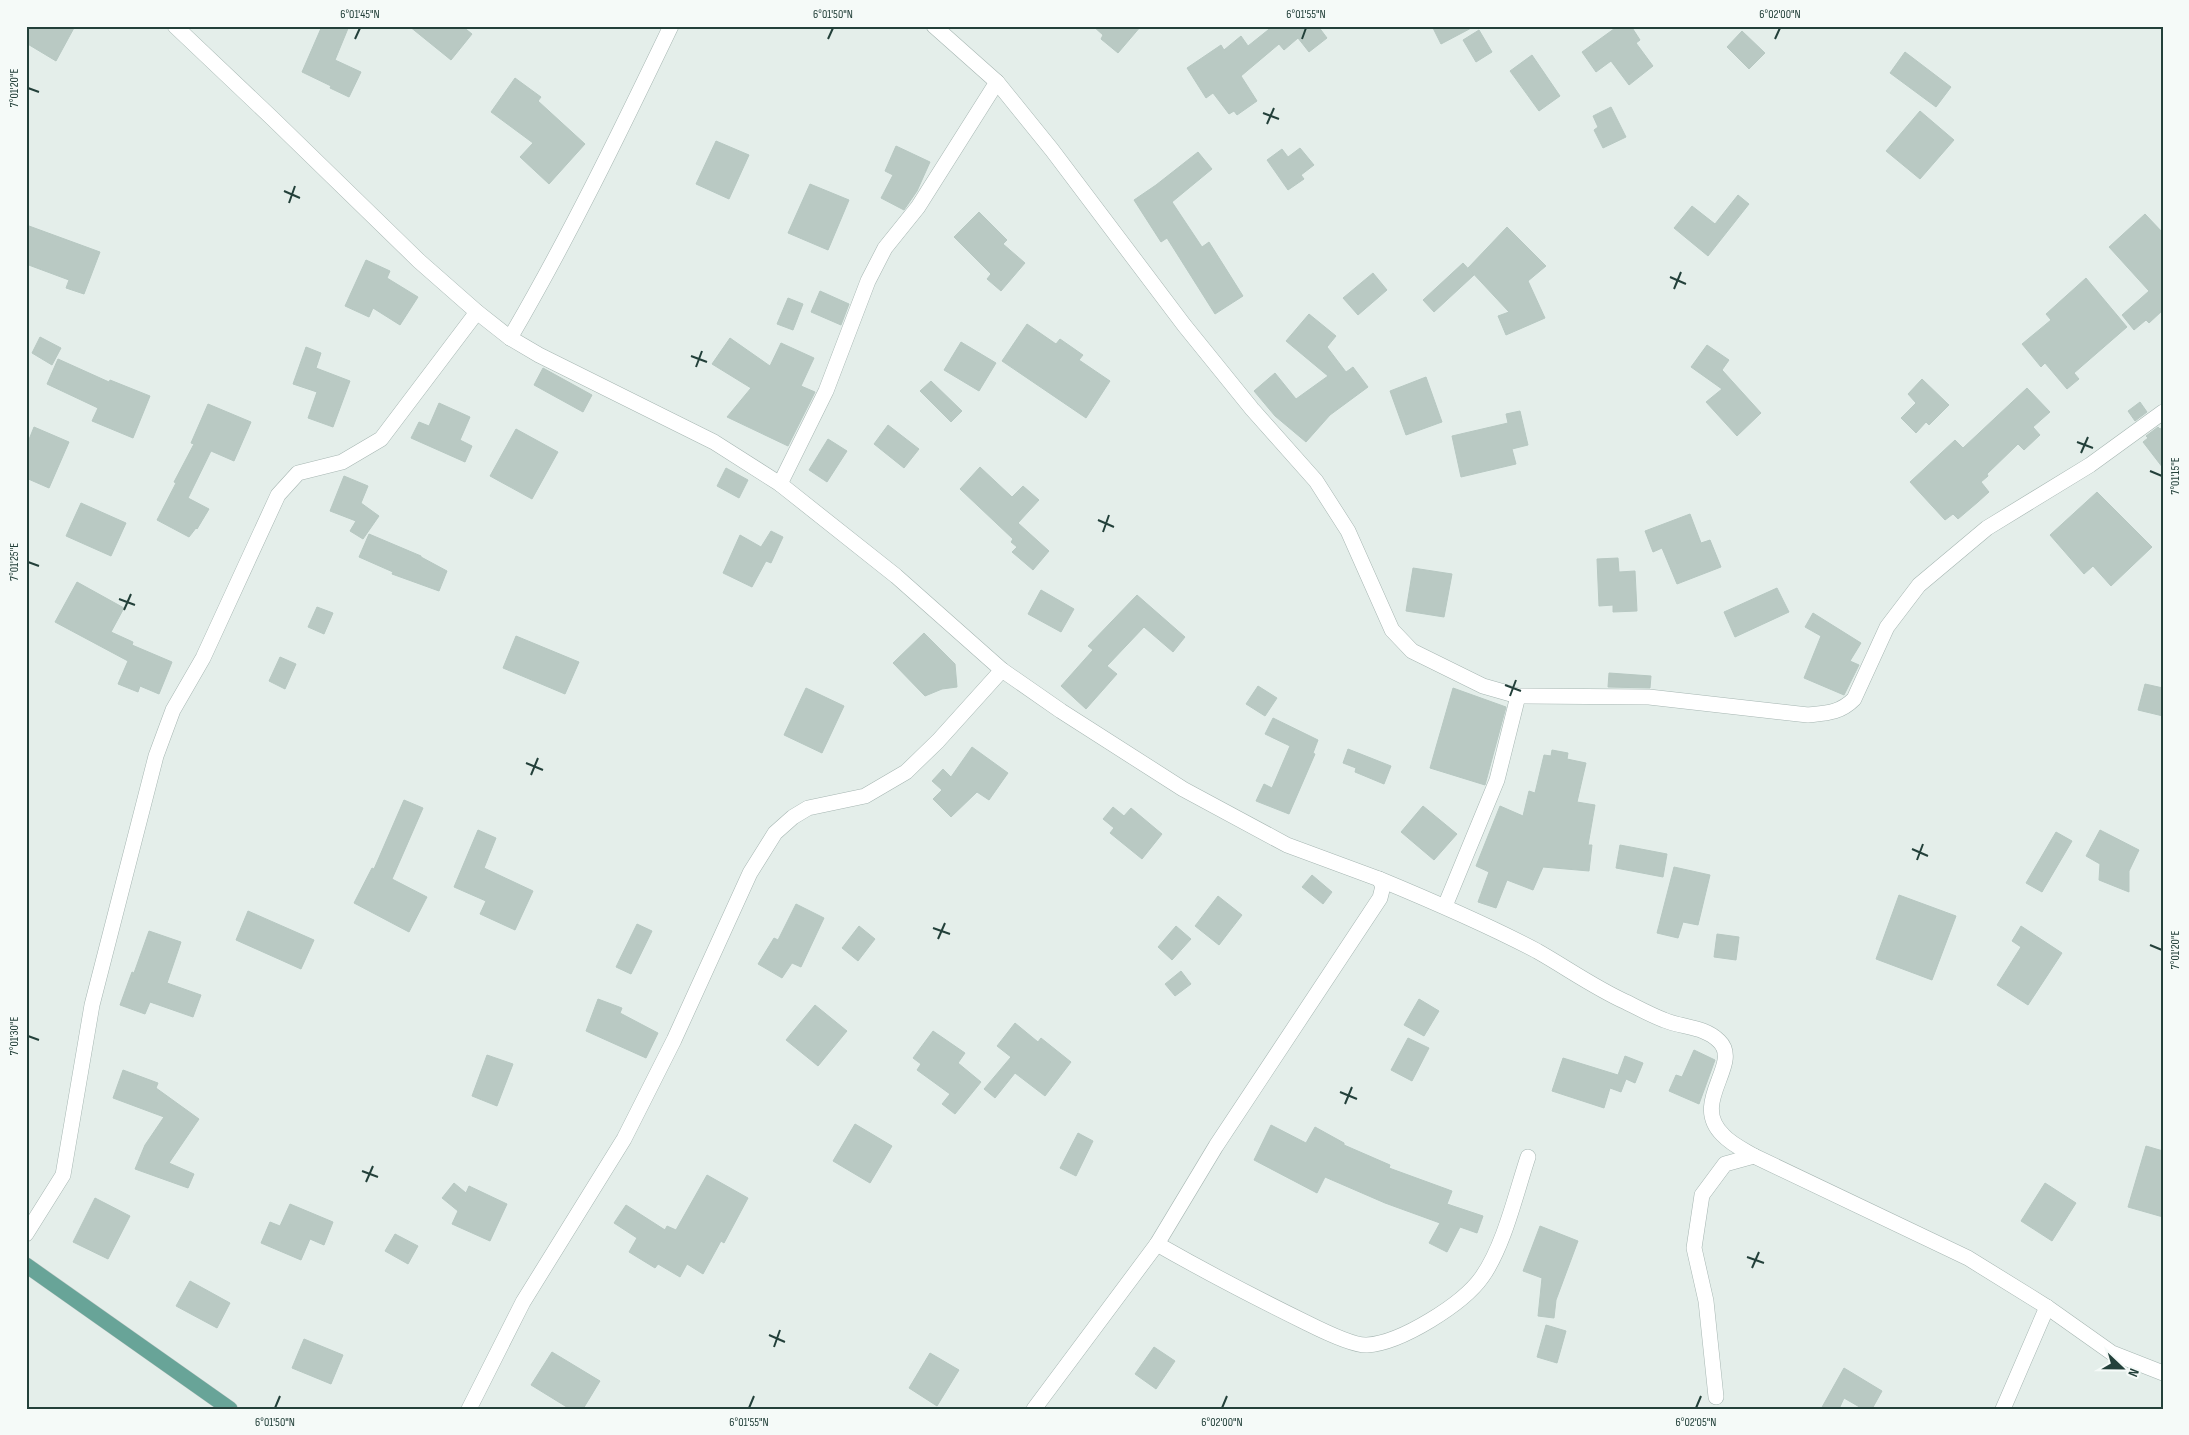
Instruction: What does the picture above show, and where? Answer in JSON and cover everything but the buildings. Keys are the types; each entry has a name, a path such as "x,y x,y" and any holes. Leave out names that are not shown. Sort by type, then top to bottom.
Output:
{"main road":[{"path":"26,1265 230,1409"}],"street":[{"path":"175,26 419,261 510,338 539,355 714,442 780,484 896,576 1002,670 1184,789 1287,845 1445,906 1536,951 1622,1001 1665,1021 1711,1033 1722,1043 1726,1053 1724,1069 1713,1093 1710,1115 1722,1135 1754,1156 1968,1258 2047,1307 2112,1353 2163,1373"},
{"path":"510,338 548,274 671,26"},
{"path":"934,26 997,82 1052,150 1184,325 1246,402 1316,481 1348,531 1392,630 1412,651 1483,686 1518,696 1649,697 1808,715 1829,713 1844,708 1854,699 1887,627 1919,585 1987,528 2090,465 2163,412"},
{"path":"780,484 826,391 868,281 885,248 918,207 997,82"},
{"path":"26,1234 63,1175 92,1005 156,756 173,710 203,658 278,495 298,473 342,462 381,439 477,312"},
{"path":"469,1409 523,1302 624,1139 674,1040 750,872 775,833 793,817 808,808 865,796 906,772 938,741 1002,670"},
{"path":"1445,906 1497,780 1518,696"},
{"path":"1034,1409 1157,1244 1216,1146 1380,898 1383,886 1379,879"},
{"path":"1716,1397 1706,1301 1694,1248 1702,1195 1725,1164 1754,1156"},
{"path":"1157,1244 1237,1289 1335,1336 1366,1346 1393,1340 1423,1326 1454,1304 1482,1278 1500,1242 1528,1157"},
{"path":"2003,1409 2047,1307"}]}
